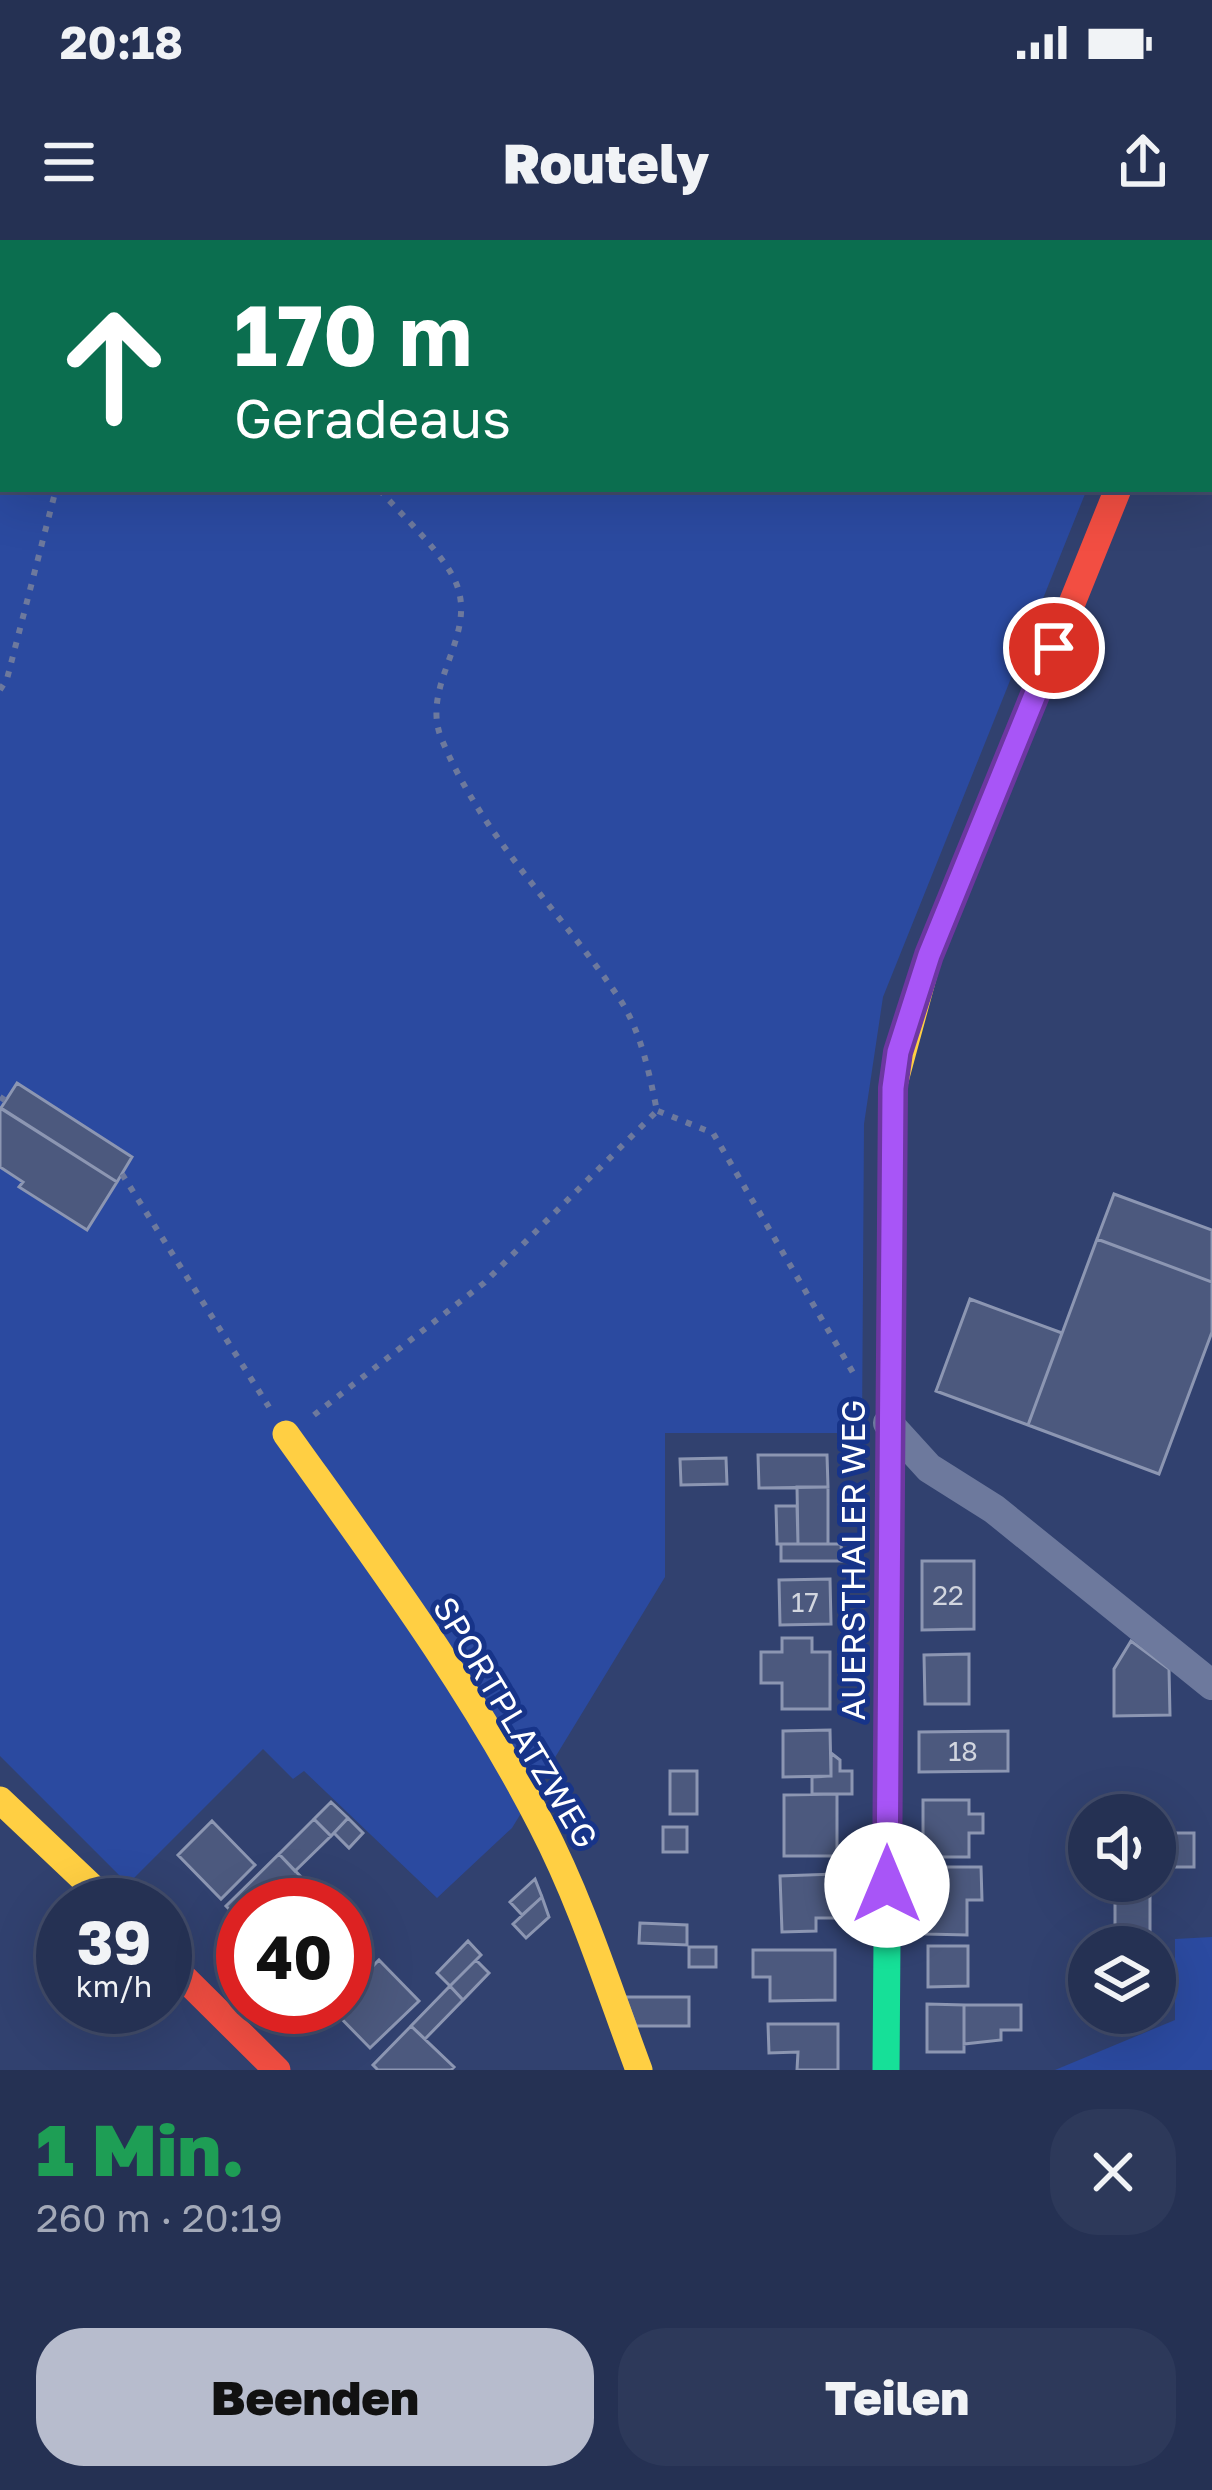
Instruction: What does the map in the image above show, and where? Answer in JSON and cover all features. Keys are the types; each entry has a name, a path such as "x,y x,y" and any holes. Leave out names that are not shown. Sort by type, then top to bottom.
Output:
{"street":[{"name":"AUERSTHALER WEG","path":"886,2070 890,1124 898,1052 929,955 1117,492"},
{"path":"888,1423 929,1468 994,1509 1212,1684"},
{"name":"SPORTPLATZWEG","path":"286,1434 398,1592 533,1810 569,1883 638,2070"},
{"path":"0,1800 82,1878"},
{"path":"192,1986 277,2070"}],"path":[{"path":"0,690 8,679 55,492"},
{"path":"382,492 453,575 463,617 435,694 440,736 538,897 621,1001 646,1057 658,1111"},
{"path":"658,1111 713,1133 837,1351 888,1423"},
{"path":"122,1174 286,1434 378,1370 484,1282 658,1111"}],"shaded area":[{"path":"0,492 1086,492 883,997 864,1124 862,1433 665,1433 665,1577 512,1828 437,1898 304,1771 293,1779 263,1749 134,1878 122,1878 0,1756 0,1167 23,1182 20,1187 86,1230 116,1183 0,1108"},
{"path":"1212,1937 1212,2070 1055,2070 1141,2034 1176,2034 1176,1939"}],"building":[{"path":"17,1083 132,1157 117,1182 1,1108"},
{"path":"0,1108 117,1182 87,1230 19,1187 23,1182 0,1167"},
{"path":"1114,1194 1212,1230 1212,1282 1097,1239"},
{"path":"1097,1239 1212,1282 1212,1332 1159,1474 1028,1425"},
{"path":"970,1299 1062,1333 1028,1425 936,1391"},
{"path":"758,1455 827,1455 828,1487 759,1488"},
{"path":"726,1458 727,1484 681,1485 680,1459"},
{"path":"797,1487 828,1487 828,1544 798,1544"},
{"path":"776,1506 797,1506 798,1544 777,1544"},
{"path":"781,1544 841,1544 842,1561 781,1561"},
{"path":"922,1561 974,1561 974,1629 922,1630"},
{"path":"830,1579 831,1624 780,1625 779,1580"},
{"path":"782,1638 812,1638 812,1652 830,1652 830,1709 782,1709 782,1683 761,1683 761,1652 782,1652"},
{"path":"1131,1641 1169,1669 1170,1715 1114,1716 1114,1669"},
{"path":"969,1654 969,1704 925,1704 924,1655"},
{"path":"830,1730 831,1776 783,1777 783,1731"},
{"path":"1008,1731 1008,1771 919,1772 919,1732"},
{"path":"831,1753 840,1760 840,1771 852,1771 852,1794 812,1794 812,1777 831,1776"},
{"path":"670,1771 697,1771 697,1814 670,1814"},
{"path":"837,1794 837,1856 784,1856 784,1795"},
{"path":"923,1800 969,1800 969,1814 983,1814 983,1833 969,1833 969,1857 923,1857"},
{"path":"331,1802 348,1818 331,1836 314,1819"},
{"path":"348,1818 363,1833 349,1848 334,1833"},
{"path":"314,1819 331,1836 295,1871 279,1854"},
{"path":"212,1821 255,1865 242,1878 216,1878 216,1894 178,1855"},
{"path":"663,1827 687,1827 687,1852 663,1852"},
{"path":"1176,1833 1194,1833 1194,1867 1176,1867"},
{"path":"279,1854 302,1878 255,1878"},
{"path":"925,1867 981,1867 982,1900 967,1900 967,1935 926,1934"},
{"path":"835,1874 836,1918 816,1918 816,1931 782,1932 780,1876"},
{"path":"535,1879 542,1897 522,1915 510,1902"},
{"path":"542,1897 549,1917 526,1938 513,1924"},
{"path":"1115,1902 1150,1902 1150,1926 1115,1926"},
{"path":"640,1923 687,1925 687,1945 639,1943"},
{"path":"468,1941 481,1955 450,1986 437,1973"},
{"path":"928,1946 968,1946 968,1986 928,1987"},
{"path":"689,1947 716,1947 716,1967 689,1967"},
{"path":"753,1950 835,1950 835,2000 770,2001 770,1977 753,1977"},
{"path":"379,1960 419,2001 370,2048 356,2034 372,2034 372,1967"},
{"path":"476,1960 489,1973 463,2000 450,1986"},
{"path":"450,1986 463,2000 425,2039 411,2026"},
{"path":"625,1997 689,1997 689,2026 636,2026"},
{"path":"927,2004 964,2005 964,2052 927,2052"},
{"path":"964,2005 1021,2005 1021,2030 1001,2030 1001,2040 964,2044"},
{"path":"768,2024 838,2024 838,2070 797,2070 798,2052 769,2053"},
{"path":"411,2026 454,2067 451,2070 378,2070 373,2065"}],"traffic: fast":[{"path":"886,2070 892,1291"}],"traffic: slow":[{"path":"892,1291 893,1088 929,955 1053,650"},
{"path":"286,1434 421,1624 513,1773 569,1884 639,2070"},
{"path":"0,1800 82,1878"}],"traffic: jam":[{"path":"1053,650 1117,492"},
{"path":"192,1986 277,2070"}],"route":[{"path":"887,1885 893,1088 898,1052 929,955 1054,648"}]}
